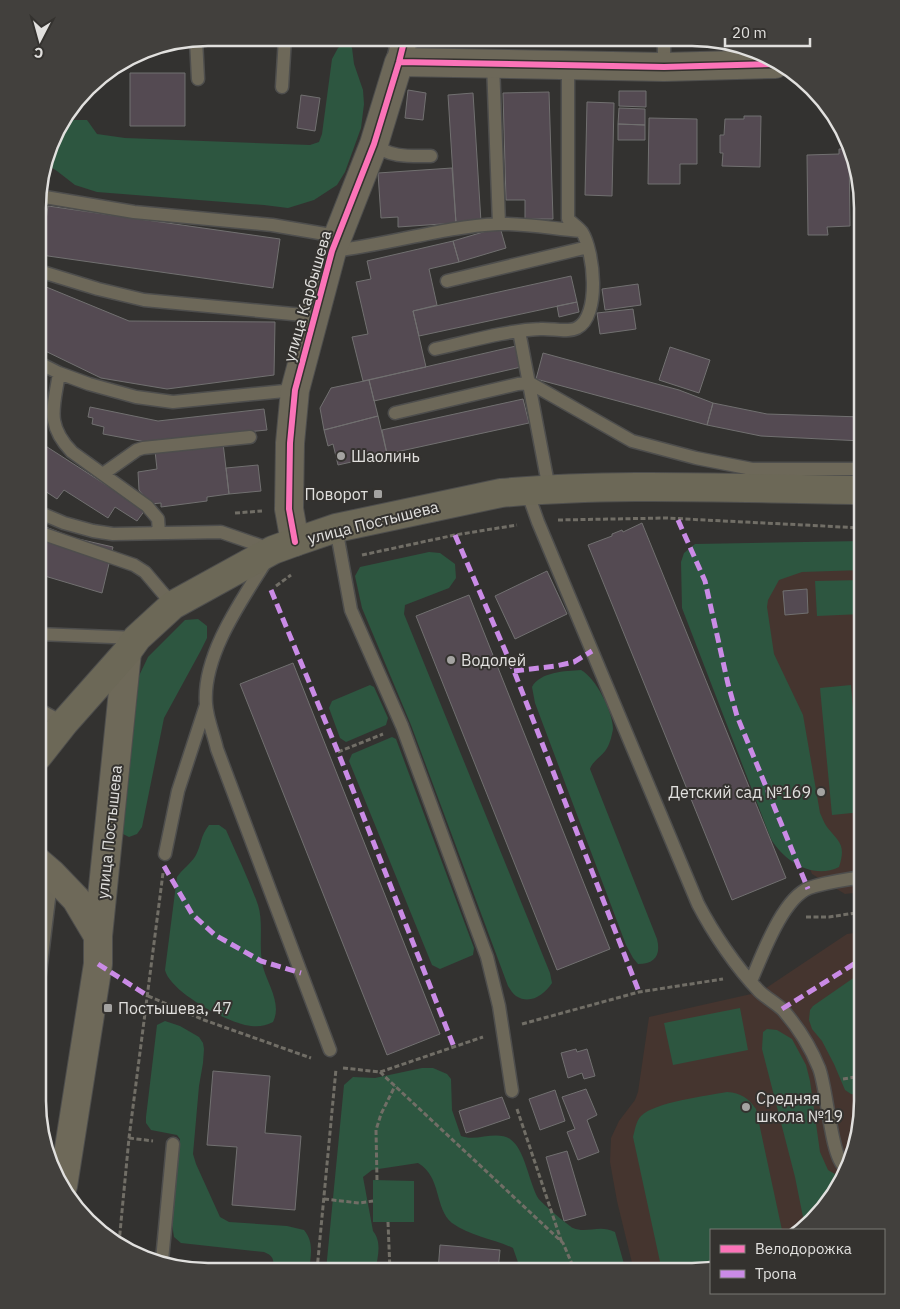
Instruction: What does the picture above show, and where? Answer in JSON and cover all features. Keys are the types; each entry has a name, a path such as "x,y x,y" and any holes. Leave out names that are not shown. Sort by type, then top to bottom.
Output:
{"main road":[{"name":"улица Постышева","path":"65,1176 98,964 98,936 132,645 173,605 284,546 336,528 501,493 538,490 666,488 854,490"},
{"path":"46,746 132,645"},
{"path":"46,869 76,898 98,936"}],"street":[{"path":"398,46 494,64 664,67 737,57 758,61"},
{"name":"улица Карбышева","path":"284,546 289,509 290,443 295,390 335,244 374,144 398,46"}],"lane":[{"path":"282,87 285,46"},
{"path":"664,46 664,67"},
{"path":"196,47 198,79"},
{"path":"494,64 499,224"},
{"path":"435,349 520,331 541,328 569,331 582,325 593,297 593,268 588,247 581,231 568,219 568,65"},
{"path":"374,144 382,151 406,156 431,156"},
{"path":"47,197 134,212 272,225 335,244 368,247 449,230 499,224 581,231"},
{"path":"447,281 588,247"},
{"path":"46,273 98,289 144,300 314,316"},
{"path":"520,331 530,383 538,490 538,522 698,904 710,926 751,981 760,992 782,1010 808,1045 815,1059 824,1081 835,1150 841,1164"},
{"path":"46,366 89,384 136,397 173,402 295,390"},
{"path":"59,373 53,418 61,441 72,452 147,506 158,519 159,533"},
{"path":"395,413 518,384 530,383 632,441 696,458 752,469 854,469"},
{"path":"103,474 137,450 143,448 250,437"},
{"path":"46,515 64,523 113,534 222,532 284,546 224,630 213,658 206,704 178,790 165,854"},
{"path":"336,528 351,610 402,726 487,956 499,1006 512,1091"},
{"path":"46,535 134,565 145,572 173,605"},
{"path":"46,635 132,645"},
{"path":"206,704 217,749 330,1050"},
{"path":"46,714 64,723"},
{"path":"751,981 780,917 796,898 808,889 853,879"},
{"path":"162,1256 173,1144"}],"path":[{"path":"455,535 552,520 666,518 854,528"},
{"path":"338,752 374,737"},
{"path":"120,1236 129,1138 165,854"},
{"path":"780,917 829,917 853,913"},
{"path":"318,1263 337,1067 380,1072 503,1029 638,992 726,979 751,981"},
{"path":"148,996 204,1020 320,1061"},
{"path":"380,1072 562,1243"},
{"path":"377,1180 376,1130 381,1114 395,1086"},
{"path":"512,1091 562,1243 571,1263"},
{"path":"324,1199 359,1203 373,1201"},
{"path":"388,1222 390,1263"}],"shaded area":[{"name":"Детский сад №169","path":"854,553 853,893 845,894 812,874 747,710 737,555"},
{"name":"Средняя школа №19","path":"853,933 853,1112 851,1133 845,1153 827,1191 814,1208 791,1229 710,1229 710,1261 632,1263 610,1162 611,1138 619,1121 635,1100 638,1092 649,1017 760,992 847,934"}],"green space":[{"path":"341,46 351,46 352,48 354,64 363,90 364,104 361,128 345,172 337,185 314,200 288,208 97,192 75,185 52,168 59,146 72,120 87,120 97,134 125,138 310,145 319,142 322,134 332,59"},
{"path":"854,541 854,570 802,572 779,580 768,600 767,607 774,654 803,715 820,813 842,849 839,867 819,871 809,870 791,861 771,839 682,608 681,562 684,553 695,544"},
{"path":"429,552 440,553 455,564 456,578 449,588 405,605 404,614 550,973 552,983 541,995 531,999 521,999 508,986 411,725 362,608 355,576 360,567"},
{"path":"854,580 854,614 817,616 815,581"},
{"path":"198,619 207,626 207,638 164,718 142,827 137,834 129,837 123,834 119,827 137,680 148,657 185,620"},
{"path":"581,670 587,674 603,696 612,722 613,729 608,746 590,769 657,939 658,950 655,958 644,964 638,964 626,945 535,703 532,687 541,678 554,673"},
{"path":"370,685 374,687 388,718 386,725 346,742 340,738 329,708 332,701"},
{"path":"851,685 853,713 853,813 832,815 820,688"},
{"path":"392,737 396,739 474,948 473,955 440,969 432,965 349,761 352,754"},
{"path":"209,825 219,825 226,830 260,912 263,967 276,1008 273,1022 265,1025 241,1024 202,1006 177,988 169,979 165,970 177,877 196,855"},
{"path":"853,978 853,1094 845,1090 822,1041 812,1029 809,1020 810,1010"},
{"path":"740,1008 748,1050 673,1065 664,1023"},
{"path":"165,1021 180,1026 199,1037 203,1043 203,1063 193,1154 220,1217 229,1222 287,1226 304,1230 311,1244 310,1263 273,1263 270,1255 264,1252 181,1243 174,1237 172,1224 180,1139 177,1135 151,1130 146,1123 157,1025"},
{"path":"767,1029 777,1030 792,1039 806,1065 820,1152 828,1170 836,1175 827,1191 803,1219 795,1177 762,1049 763,1032"},
{"path":"422,1068 433,1068 447,1074 451,1079 452,1110 461,1136 473,1138 499,1136 510,1139 523,1158 538,1198 573,1228 578,1230 604,1229 615,1232 624,1263 518,1263 513,1248 466,1231 452,1223 442,1209 431,1176 418,1163 372,1170 363,1177 373,1231 378,1240 376,1263 327,1263 344,1085 353,1077 375,1078"},
{"path":"727,1092 744,1097 756,1109 782,1229 710,1229 710,1261 660,1263 633,1137 641,1116 657,1107 681,1100"},
{"path":"373,1180 414,1181 414,1222 373,1222"}],"building":[{"path":"130,73 185,73 185,126 130,126"},
{"path":"408,90 426,93 423,120 405,118"},
{"path":"619,91 646,91 646,107 619,106"},
{"path":"549,92 553,219 525,219 525,200 506,200 503,93"},
{"path":"473,93 481,222 456,223 448,95"},
{"path":"301,95 320,98 315,131 297,128"},
{"path":"587,102 614,103 612,196 585,195"},
{"path":"619,108 645,109 645,125 618,124"},
{"path":"744,116 761,116 760,167 722,166 723,153 720,153 720,135 724,135 725,119 744,119"},
{"path":"649,118 697,119 697,164 680,164 680,184 648,184"},
{"path":"618,124 645,125 645,140 618,140"},
{"path":"839,149 842,149 849,173 850,226 827,227 828,235 808,235 807,155 839,154"},
{"path":"452,168 456,223 398,227 398,217 381,218 378,173"},
{"path":"48,206 280,239 273,288 46,256"},
{"path":"500,227 506,248 459,262 453,241"},
{"path":"453,241 459,262 429,269 437,305 413,311 426,367 363,381 352,337 368,334 356,282 371,279 367,261"},
{"path":"571,276 577,302 419,336 413,311"},
{"path":"638,284 641,305 605,310 602,289"},
{"path":"46,287 129,321 275,322 274,375 167,389 101,378 46,351"},
{"path":"577,302 579,312 559,317 557,306"},
{"path":"633,309 636,329 600,334 597,313"},
{"path":"516,346 521,367 374,401 369,380"},
{"path":"670,347 710,360 699,393 659,380"},
{"path":"543,353 679,390 713,403 707,425 536,379"},
{"path":"369,380 378,416 324,430 320,408 331,388"},
{"path":"523,399 529,423 387,454 382,430"},
{"path":"713,403 767,414 854,417 854,441 761,436 707,425"},
{"path":"90,407 158,421 264,409 267,430 146,442 103,434 104,427 92,424 93,418 88,417"},
{"path":"378,416 387,454 338,465 333,444 328,446 324,430"},
{"path":"223,443 229,494 207,497 207,501 161,507 161,503 150,504 139,490 138,472 157,469 155,451"},
{"path":"46,446 145,510 137,521 115,507 108,518 64,490 57,499 46,492"},
{"path":"258,465 261,491 229,494 226,468"},
{"path":"642,523 786,878 732,900 588,545"},
{"path":"46,527 74,538 113,547 102,593 46,576"},
{"path":"547,571 567,614 515,639 495,596"},
{"path":"807,589 808,613 785,615 783,591"},
{"path":"469,595 610,949 557,970 416,616"},
{"path":"293,663 440,1034 387,1055 240,684"},
{"path":"576,1049 577,1052 587,1049 595,1076 584,1079 582,1073 568,1078 561,1053"},
{"path":"213,1071 270,1076 265,1133 301,1136 295,1210 232,1205 237,1147 207,1145"},
{"path":"586,1089 597,1115 587,1120 599,1152 578,1160 567,1132 575,1129 562,1097"},
{"path":"555,1090 565,1121 540,1130 529,1099"},
{"path":"502,1097 510,1118 466,1133 459,1111"},
{"path":"567,1151 586,1215 564,1221 546,1157"},
{"path":"440,1245 500,1250 499,1263 439,1263"}],"marked path":[{"path":"678,520 705,581 737,716 808,889"},
{"path":"455,535 514,671 639,992"},
{"path":"271,590 338,752 454,1047"},
{"path":"514,671 574,662 592,651"},
{"path":"164,866 192,914 215,935 261,961 301,973"},
{"path":"98,964 148,996"},
{"path":"782,1009 853,965"}],"cycle path":[{"path":"295,542 289,509 290,443 295,390 332,251 374,144 403,46"},
{"path":"399,62 664,67 765,64"}],"place":[{"name":"Шаолинь","path":"341,456"},
{"name":"Поворот","path":"378,494"},
{"name":"Водолей","path":"451,660"},
{"name":"Детский сад №169","path":"821,792"},
{"name":"Постышева, 47","path":"108,1008"},
{"name":"Средняя школа №19","path":"746,1107"}]}
